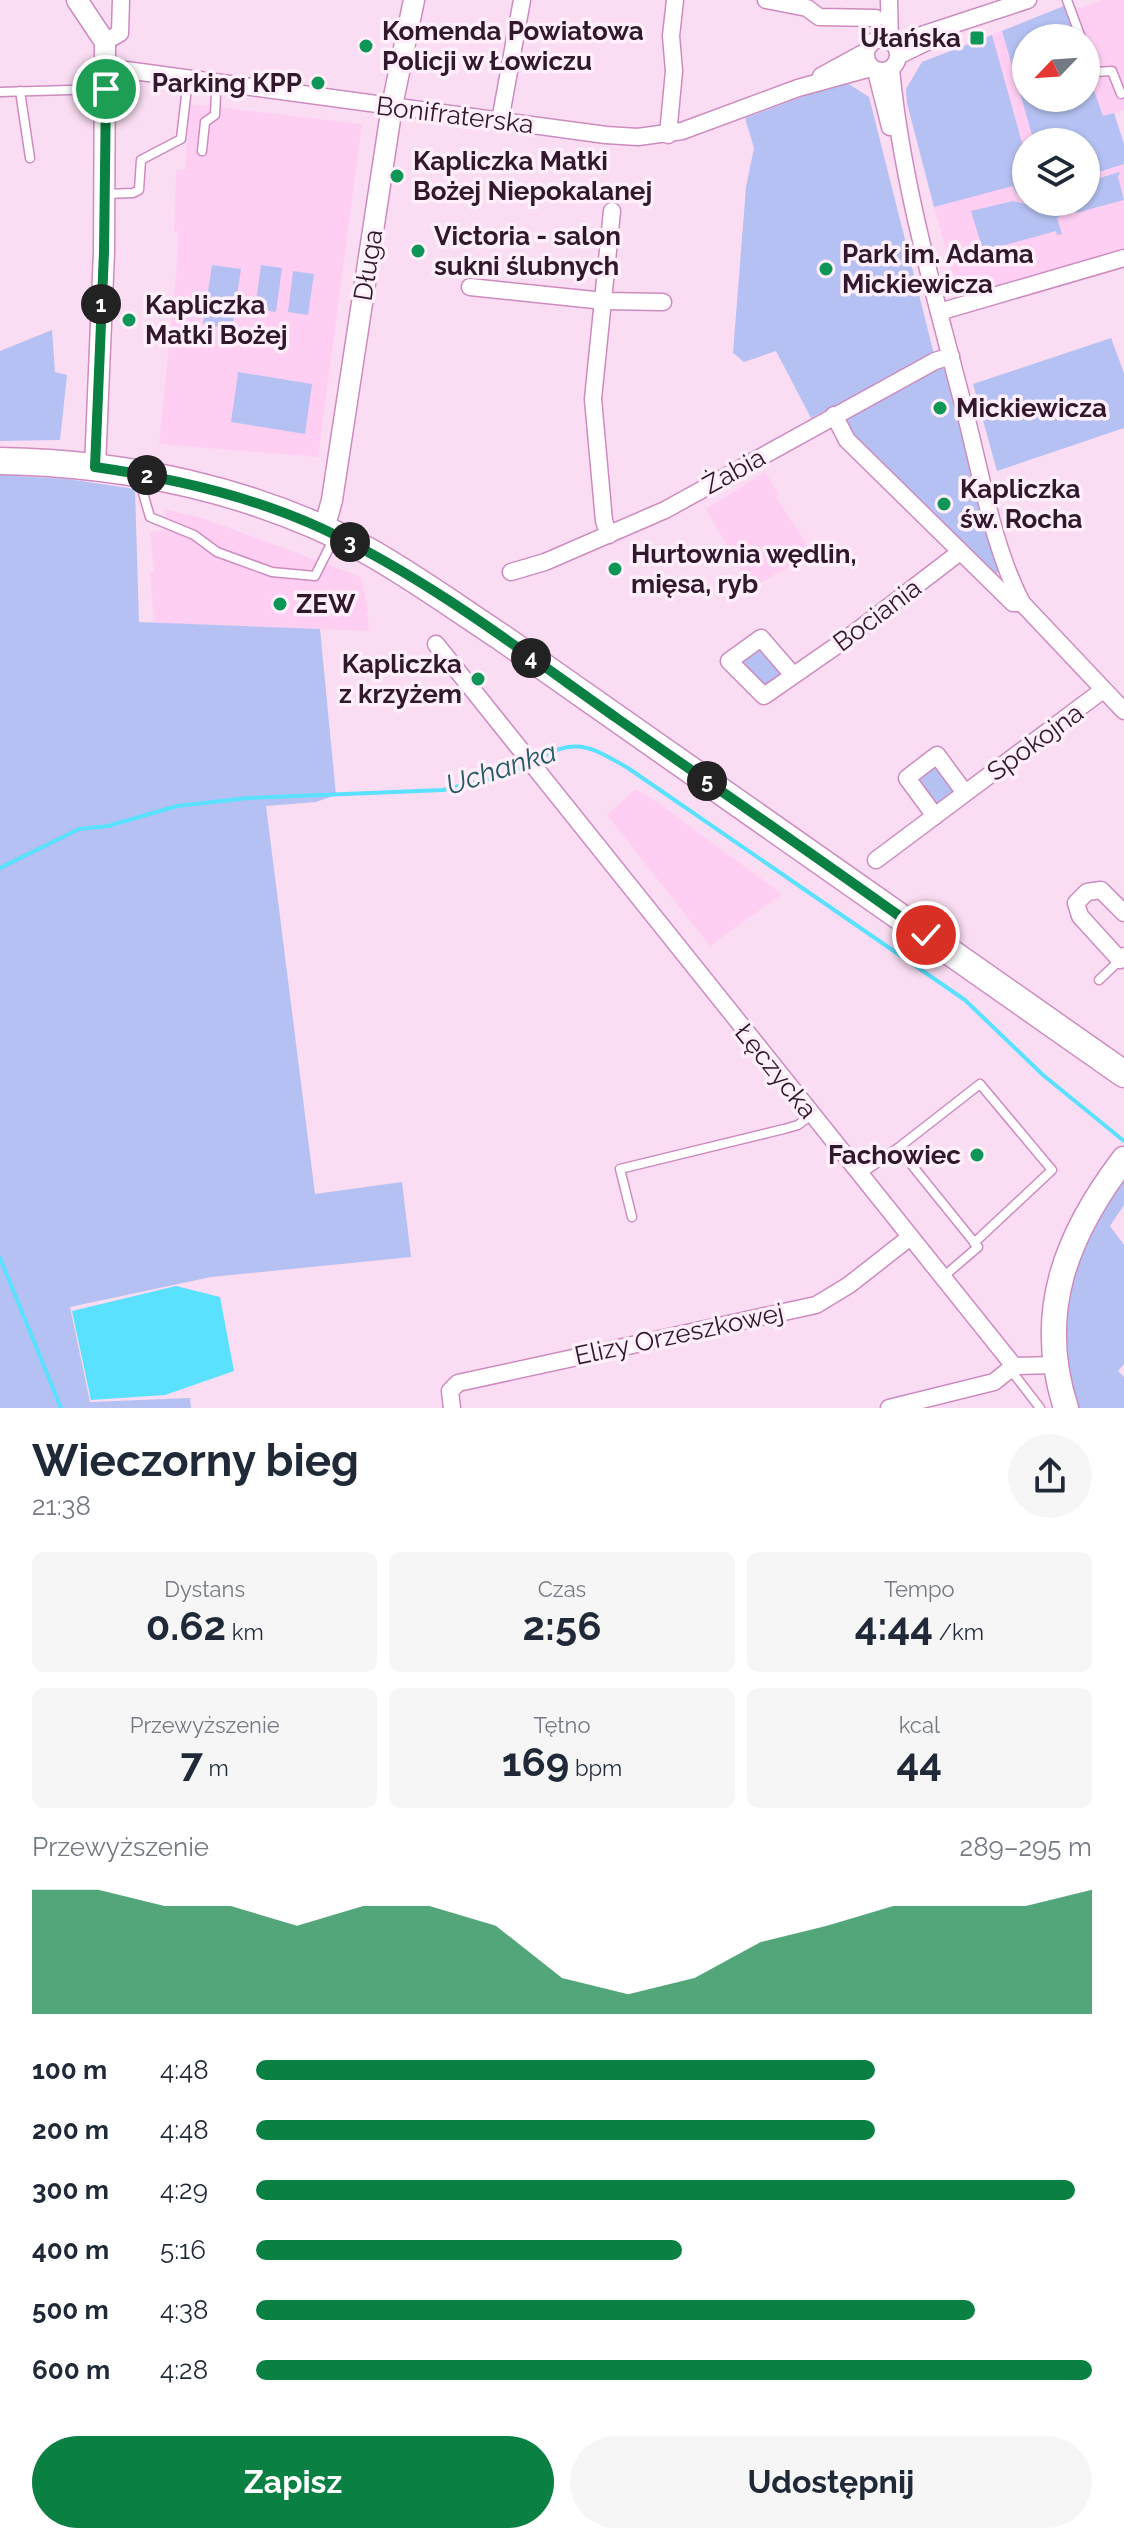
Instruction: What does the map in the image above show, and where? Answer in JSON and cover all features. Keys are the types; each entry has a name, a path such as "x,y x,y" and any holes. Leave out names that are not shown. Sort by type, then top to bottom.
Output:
{"main road":[{"path":"0,461 95,467 148,476 248,501 330,532 416,579 501,637 1124,1074"},
{"path":"1066,1408 1054,1365 1055,1305 1061,1272 1083,1220 1123,1160"}],"street":[{"path":"77,0 105,42 105,194 95,467"},
{"path":"105,42 120,33 121,0"},
{"name":"Długa","path":"330,532 332,500 392,106 414,0"},
{"path":"500,121 522,0"},
{"path":"668,135 674,80 671,36 675,0"},
{"path":"766,0 807,8 819,17 876,18"},
{"path":"877,0 876,18 889,123 902,155 939,312 1011,582 1022,603 1124,711"},
{"path":"882,55 889,0"},
{"path":"882,55 961,23 994,5 1028,0"},
{"name":"Bonifraterska","path":"106,80 188,79 606,135 668,135 700,126 882,55"},
{"path":"609,535 604,521 593,399 612,211"},
{"path":"939,312 1124,258"},
{"path":"470,287 604,301 663,302"},
{"name":"Żabia","path":"511,572 545,562 665,510 834,415 935,361 951,356"},
{"path":"834,415 847,440 1013,603 1022,603"},
{"name":"Bociania","path":"793,675 849,637 960,552"},
{"name":"Łęczycka","path":"436,644 1012,1368"},
{"name":"Spokojna","path":"876,860 1103,690"},
{"name":"Spokojna","path":"935,816 907,778 937,755 965,793"},
{"path":"1122,958 1080,916 1076,903 1087,892 1101,890 1124,913"},
{"name":"Elizy Orzeszkowej","path":"452,1408 450,1391 458,1383 816,1305 849,1285 909,1238"},
{"path":"889,1408 920,1405 994,1382 1012,1368 1054,1365"}],"lane":[{"path":"1067,0 1076,24"},
{"path":"1100,72 1112,71 1121,94"},
{"path":"105,194 139,190 141,160 181,139 188,79"},
{"path":"0,92 106,80"},
{"path":"20,91 30,158"},
{"path":"202,151 205,122 215,115 216,94"},
{"path":"148,476 143,493 150,517 194,535 217,552 272,572 315,576 330,532"},
{"path":"1099,980 1122,958"},
{"path":"859,1175 980,1084 1052,1170 974,1243"},
{"path":"632,1217 620,1169 784,1129 798,1125 811,1115"},
{"path":"898,1148 978,1247 942,1278"},
{"path":"1012,1368 1040,1408"}],"shaded area":[{"path":"1102,0 1124,0 1124,110 1114,114 1124,144 1124,252 958,297 907,103 906,89 922,62 1012,27 1012,112 1100,112 1100,24 1018,24 1064,6 1067,13"},
{"path":"1064,6 1071,24 1019,24"},
{"path":"1012,27 1012,66 1002,31"},
{"path":"992,35 1018,128 1012,128 1012,186 934,207 907,103 906,89 922,62"},
{"name":"Park im. Adama Mickiewicza","path":"844,81 869,97 934,354 811,418 776,351 744,362 733,353 746,187 754,148 745,118"},
{"path":"190,104 362,124 318,457 159,444 177,264 178,232 174,231 176,170 185,170"},
{"path":"1100,108 1103,116 1114,113 1124,144 1124,164 1100,172 1100,128 1030,128 1025,112 1100,112"},
{"path":"1120,172 1118,177 1124,200 1100,206 1100,178"},
{"path":"1012,201 1012,216 1060,216 1057,218 1062,234 1057,235 1056,231 983,251 971,211"},
{"path":"212,265 241,269 232,329 203,324"},
{"path":"261,265 282,268 276,312 255,309"},
{"path":"293,271 314,274 308,315 288,312"},
{"path":"52,330 55,372 67,375 60,440 0,441 0,351"},
{"path":"1111,338 1124,373 1124,428 997,471 973,384"},
{"path":"940,367 946,370 999,571 996,574 854,442 844,416"},
{"path":"238,372 312,384 305,434 231,422"},
{"path":"765,472 779,494 776,497 812,552 751,589 706,509"},
{"path":"0,475 67,479 135,489 139,622 320,629 336,795 316,802 266,806 315,1194 402,1182 411,1257 211,1277 70,1307 90,1402 190,1398 191,1408 0,1408"},
{"path":"166,510 202,518 361,577 369,631 154,623 150,532 165,530"},
{"path":"758,649 770,656 778,668 780,677 770,685 763,686 742,666 742,660"},
{"path":"934,762 959,790 938,809 916,777"},
{"path":"635,789 782,894 710,946 607,815"},
{"path":"1124,1177 1124,1205 1110,1226 1124,1245 1124,1364 1118,1371 1124,1377 1124,1408 1079,1408 1068,1365 1068,1298 1087,1234"},
{"path":"176,1286 220,1297 234,1371 165,1395 91,1400 72,1311"}],"waterway":[{"name":"Uchanka","path":"534,761 560,749 581,747 628,768 965,1000 1043,1075 1124,1141"},
{"name":"Uchanka","path":"0,868 79,829 108,826 177,806 248,798 443,790 526,766"},
{"path":"0,1258 61,1408"}],"place":[{"name":"Ułańska","path":"977,38"},
{"name":"Komenda Powiatowa Policji w Łowiczu","path":"366,46"},
{"name":"Parking KPP","path":"318,83"},
{"name":"Kapliczka Matki Bożej Niepokalanej","path":"397,176"},
{"name":"Victoria - salon sukni ślubnych","path":"418,251"},
{"name":"Park im. Adama Mickiewicza","path":"826,269"},
{"name":"Kapliczka Matki Bożej","path":"129,320"},
{"name":"Mickiewicza","path":"940,408"},
{"name":"Kapliczka św. Rocha","path":"944,504"},
{"name":"Hurtownia wędlin, mięsa, ryb","path":"615,569"},
{"name":"ZEW","path":"280,604"},
{"name":"Kapliczka z krzyżem","path":"478,679"},
{"name":"Fachowiec","path":"977,1155"}],"route":[{"path":"106,89 104,252 95,467 174,481 248,501 314,525 368,551 416,579 501,637 926,935"}]}
